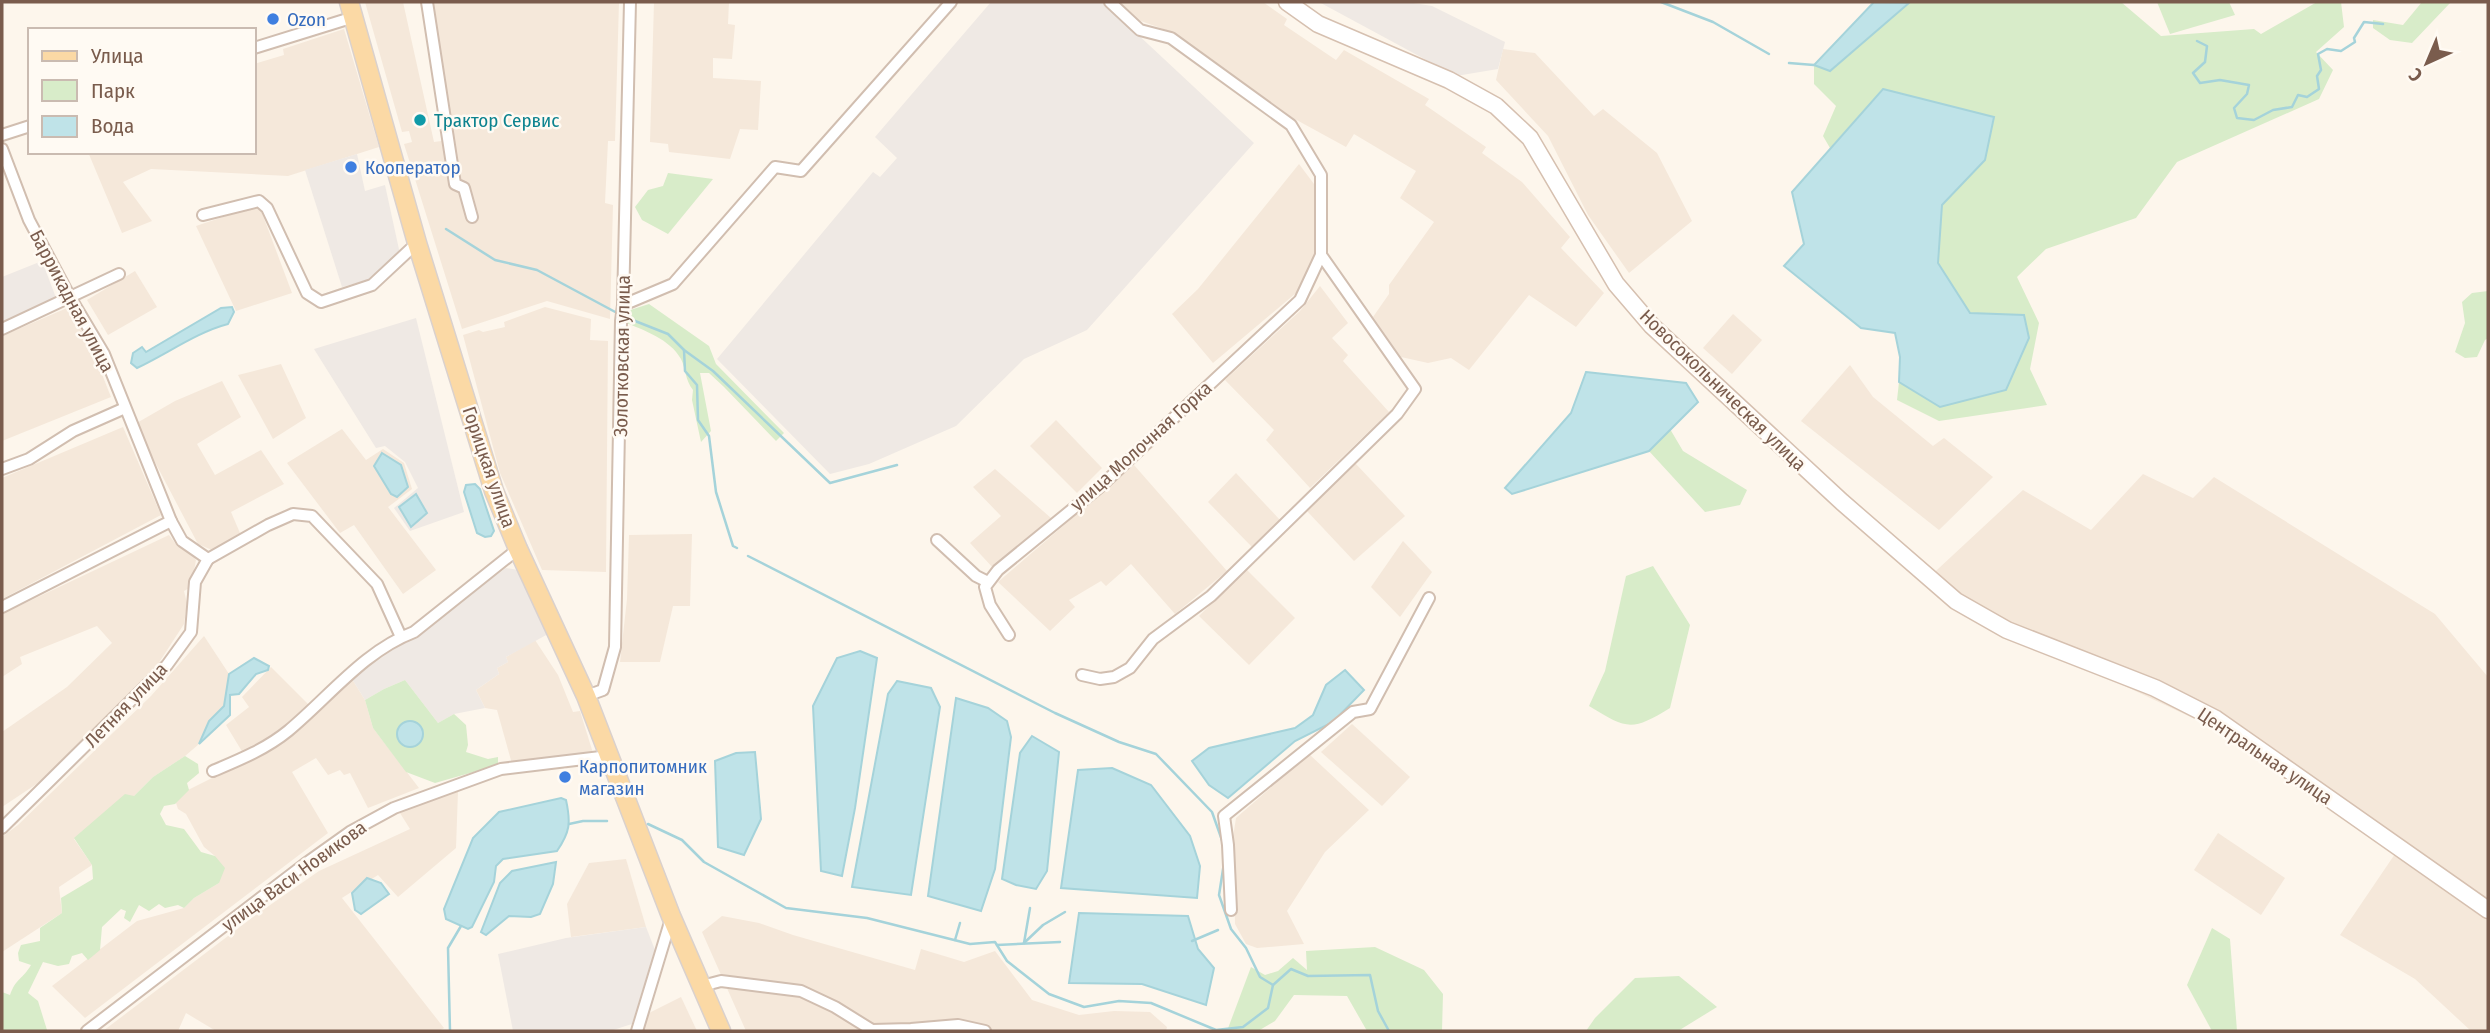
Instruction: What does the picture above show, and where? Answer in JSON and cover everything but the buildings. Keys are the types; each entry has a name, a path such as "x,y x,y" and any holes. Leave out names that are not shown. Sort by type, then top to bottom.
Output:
{"main road":[{"name":"Новосокольническая улица","path":"1287,2 1318,24 1449,80 1496,106 1531,138 1616,284 1652,326 1808,471 1918,568"},
{"name":"Горицкая улица","path":"351,9 417,243 494,491 586,696 671,916 721,1031"},
{"name":"Центральная улица","path":"1918,568 1956,601 2007,630 2155,688 2216,719 2488,910"}],"street":[{"path":"427,2 455,184 464,188 472,217"},
{"name":"Золотковская улица","path":"586,696 603,690 615,647 630,2"},
{"path":"622,311 673,284 775,167 801,171 951,2"},
{"path":"1082,675 1100,679 1114,677 1130,668 1153,639 1210,596 1398,414 1415,389 1321,255 1321,175 1291,125 1171,38 1140,30 1110,2"},
{"path":"256,47 351,9"},
{"path":"2,135 28,127"},
{"name":"Баррикадная улица","path":"2,149 29,220 70,298 104,354 171,521 182,541 208,559"},
{"path":"203,215 259,201 267,208 307,293 321,302 372,285 417,243"},
{"name":"улица Молочная Горка","path":"988,582 998,570 1102,485 1300,300 1321,255"},
{"path":"2,329 119,274"},
{"path":"2,469 29,459 73,431 125,408"},
{"path":"208,559 280,519 293,514 312,516 377,584 401,637"},
{"path":"2,607 171,521"},
{"path":"937,540 976,576 988,582 985,587 990,606 1009,635"},
{"path":"213,771 247,757 287,732 357,668 401,637 414,632 518,549"},
{"name":"Летняя улица","path":"2,828 167,665 191,632 195,582 208,559"},
{"path":"1231,910 1224,816 1353,712 1370,709 1430,598"},
{"name":"улица Васи Новикова","path":"87,1031 349,832 394,808 501,769 609,756"},
{"path":"637,1031 671,916"},
{"path":"702,986 721,981 801,991 835,1007 872,1030 911,1030 958,1025 985,1031"}],"shaded area":[{"path":"365,2 403,2 434,142 449,140 430,2 619,2 615,141 608,141 605,203 613,205 610,319 547,301 462,329 404,144 412,142 409,131 402,132"},
{"path":"654,2 729,2 728,24 735,25 732,59 713,58 713,78 761,81 758,130 740,129 730,159 669,152 668,144 650,142"},
{"path":"991,2 1103,2 1254,143 1087,330 1024,359 956,426 869,464 830,474 717,359 873,172 880,177 897,158 875,137"},
{"path":"1120,2 1263,2 1287,19 1284,25 1336,60 1344,50 1429,99 1425,105 1486,147 1482,153 1522,182 1570,237 1561,248 1604,293 1576,327 1529,295 1469,370 1451,358 1428,363 1401,357 1373,317 1389,294 1389,285 1434,222 1400,198 1416,171 1354,134 1346,147 1293,118 1169,31 1138,20"},
{"path":"1319,2 1407,2 1432,6 1505,42 1498,69 1456,76"},
{"path":"344,29 379,147 288,176 151,169 123,182 152,221 122,233 89,154 256,154 256,63 284,55 283,49"},
{"path":"1503,49 1535,53 1594,116 1603,109 1657,153 1692,221 1629,273 1588,215 1548,136 1496,80"},
{"path":"357,154 365,191 385,185 400,254 368,280 342,287 305,170"},
{"path":"1299,164 1317,188 1317,258 1302,288 1213,363 1172,314 1198,289"},
{"path":"259,205 292,293 236,311 196,226"},
{"path":"42,261 58,303 2,325 2,277"},
{"path":"135,271 157,307 108,335 87,300"},
{"path":"1320,286 1348,323 1332,338 1348,355 1343,361 1389,412 1310,488 1266,440 1274,430 1225,380 1300,311"},
{"path":"545,307 591,319 590,340 608,341 606,572 542,570 500,473 463,335 505,327 504,322"},
{"path":"67,308 90,344 111,397 2,441 2,336"},
{"path":"1733,314 1762,340 1732,374 1703,348"},
{"path":"416,318 464,512 410,531 394,508 418,488 405,462 385,446 376,448 314,349"},
{"path":"281,364 306,418 273,439 238,375"},
{"path":"1850,365 1873,397 1933,446 1944,438 1993,477 1939,530 1801,421"},
{"path":"222,381 241,417 197,444 215,475 261,450 284,484 231,512 240,533 212,550 198,544 135,424 175,401"},
{"path":"1056,420 1102,468 1077,493 1030,446"},
{"path":"123,427 161,515 2,599 2,478"},
{"path":"342,429 366,460 383,449 404,463 412,489 388,507 436,570 403,594 354,525 340,533 287,463"},
{"path":"1355,463 1405,516 1354,561 1307,511"},
{"path":"1134,465 1227,571 1175,614 1131,564 1106,586 1101,581 1069,600 1075,607 1050,631 998,582"},
{"path":"995,469 1051,518 994,569 970,543 1001,516 973,487"},
{"path":"1236,473 1280,520 1252,547 1208,502"},
{"path":"2143,474 2193,498 2214,477 2435,614 2488,677 2488,1031 2471,1031 2415,979 2340,935 2397,851 2216,729 2112,680 1975,621 1924,582 2023,490 2091,530"},
{"path":"692,534 690,606 673,606 660,662 620,662 627,599 629,535"},
{"path":"169,535 178,547 186,547 196,560 191,587 184,591 187,603 184,624 158,664 130,695 38,783 2,807 2,732 67,687 112,643 97,626 20,657 22,664 2,677 2,614"},
{"path":"1403,541 1432,572 1400,617 1371,587"},
{"path":"506,568 518,570 548,634 506,657 508,662 497,668 499,674 476,690 485,708 454,714 438,723 405,680 365,700 352,679"},
{"path":"1246,569 1295,618 1249,665 1199,616"},
{"path":"204,636 229,674 224,706 209,721 199,744 74,839 92,865 59,887 62,913 2,952 2,837 18,825 151,696"},
{"path":"535,640 558,675 573,712 580,711 593,753 512,764 497,710 485,708 476,690 499,674 497,668 508,662 506,657"},
{"path":"271,667 310,706 273,735 243,753 226,725 249,707 242,697"},
{"path":"352,679 365,700 373,728 419,788 368,808 350,773 344,775 340,770 328,775 316,758 292,772 328,833 85,1018 52,986 137,921 184,908 194,898 219,883 215,856 204,847 186,814 178,809 174,797 264,752 307,721"},
{"path":"1352,724 1410,777 1382,806 1321,752"},
{"path":"1309,754 1369,810 1325,852 1287,911 1304,944 1257,948 1246,944 1235,924 1233,837 1236,818"},
{"path":"458,791 456,848 398,897 378,875 342,898 444,1028 439,1031 216,1031 186,1013 178,1031 103,1031 253,917 319,871 410,829 400,813"},
{"path":"2218,833 2285,878 2261,915 2194,870"},
{"path":"626,859 646,927 571,937 567,904 589,863"},
{"path":"722,916 759,923 915,970 921,949 964,962 995,951 1032,1000 1079,1015 1114,1011 1150,1012 1167,1027 1166,1031 746,1031 702,932"},
{"path":"646,927 655,950 632,1024 610,1031 513,1031 498,954 566,938"},
{"path":"681,997 697,1031 639,1031 643,1016"}],"green space":[{"path":"1903,2 2121,2 2161,36 2254,29 2261,34 2317,2 2341,2 2344,27 2316,52 2333,70 2319,99 2177,162 2136,218 2046,249 2017,277 2039,323 2030,369 2047,405 1939,421 1897,400 1899,382 1940,406 2024,315 1970,313 1938,263 1942,205 1985,160 1883,89 1830,148 1823,136 1836,106 1814,84 1814,65 1830,71 1908,3"},
{"path":"2157,2 2229,2 2235,15 2170,34"},
{"path":"2422,2 2451,2 2412,43 2390,40 2373,28 2373,20 2403,25"},
{"path":"668,173 713,179 668,234 642,220 635,207 648,190 663,186"},
{"path":"2488,291 2488,338 2477,357 2465,358 2455,352 2465,323 2462,302 2472,293"},
{"path":"649,304 709,346 716,364 784,433 776,441 709,373 700,373 711,431 701,442 692,400 693,390 681,359 663,341 624,322 627,311"},
{"path":"1670,429 1683,451 1747,490 1740,505 1705,512 1649,451"},
{"path":"1653,566 1690,625 1670,708 1646,721 1629,725 1589,706 1605,671 1626,576"},
{"path":"405,680 438,723 454,714 466,725 466,752 488,759 498,757 498,765 435,783 406,772 373,728 365,700"},
{"path":"185,756 198,764 199,773 187,783 189,790 175,804 164,806 160,814 166,825 184,829 201,852 215,856 225,868 219,883 194,898 184,908 178,905 165,908 159,904 149,911 139,905 130,922 124,918 126,911 121,909 102,927 100,950 88,960 82,953 72,956 69,964 58,966 43,962 28,993 38,1001 47,1030 58,1031 2,1031 2,992 10,995 31,965 19,961 21,945 40,941 40,928 62,913 61,898 93,879 92,865 74,838 125,794 134,796 153,777"},
{"path":"2212,928 2230,939 2237,1031 2212,1031 2187,985"},
{"path":"1375,947 1424,970 1443,994 1442,1031 1367,1031 1347,996 1294,995 1275,1021 1258,1031 1227,1031 1251,967 1265,975 1278,971 1293,958 1307,970 1306,951"},
{"path":"1679,976 1717,1007 1678,1031 1586,1031 1595,1018 1635,978"}],"water":[{"path":"1874,2 1909,3 1830,71 1814,65"},
{"path":"1883,89 1994,117 1985,160 1942,205 1938,263 1970,313 2024,315 2029,338 2006,390 1940,407 1899,382 1900,357 1895,333 1861,328 1784,266 1804,244 1792,192"},
{"path":"232,307 234,312 228,324 193,338 137,368 131,363 133,353 142,347 146,352 221,308"},
{"path":"1586,372 1686,383 1698,402 1649,451 1512,494 1505,488 1571,413"},
{"path":"382,453 401,465 408,487 397,497 391,494 374,466"},
{"path":"475,484 480,489 494,531 491,536 485,537 477,533 464,492 466,485"},
{"path":"416,494 427,513 411,527 399,507"},
{"path":"860,651 877,658 842,876 821,871 813,706 837,658"},
{"path":"254,658 269,666 268,670 256,674 239,694 230,695 230,715 199,744 209,721 224,706 229,674"},
{"path":"1345,670 1364,690 1333,722 1295,741 1228,798 1209,785 1192,761 1209,748 1295,728 1313,715 1326,685"},
{"path":"897,681 931,688 940,707 911,895 852,887 888,694"},
{"path":"956,698 988,708 1007,721 1011,737 995,869 981,911 928,896"},
{"path":"410,721 419,725 423,734 419,743 410,747 401,743 397,734 401,725"},
{"path":"1032,736 1059,752 1047,871 1036,889 1002,879 1020,753"},
{"path":"755,752 761,819 744,855 718,847 715,761 736,753"},
{"path":"1112,768 1151,785 1190,836 1200,866 1197,898 1061,888 1078,770"},
{"path":"561,798 566,800 569,821 565,838 557,851 503,859 496,866 494,882 472,927 468,929 446,919 444,909 473,838 499,812"},
{"path":"556,862 553,884 540,914 531,917 509,916 486,935 481,932 500,883 512,871"},
{"path":"367,878 381,883 389,894 361,914 355,910 352,893"},
{"path":"1079,913 1188,916 1198,949 1214,968 1206,1005 1142,984 1069,983"}],"waterway":[{"path":"1661,2 1713,22 1769,54"},
{"path":"2197,41 2207,46 2205,62 2193,73 2200,83 2220,80 2249,85 2247,94 2234,108 2237,118 2254,120 2273,110 2292,107 2298,95 2307,97 2319,89 2317,76 2321,70 2318,54 2327,49 2341,51 2355,42 2354,38 2364,22 2383,24"},
{"path":"1789,63 1814,65"},
{"path":"446,229 495,260 537,270 619,314"},
{"path":"625,317 668,334 684,350 685,371 697,385 698,420 709,436 716,492 733,546 737,548"},
{"path":"684,350 713,371 830,483 897,465"},
{"path":"748,556 1055,713 1119,742 1156,754 1212,812 1223,843"},
{"path":"569,824 607,821"},
{"path":"648,824 682,840 704,862 786,908 867,918 970,944 995,942 1007,961 1049,994 1084,1007 1119,1001 1151,1003 1216,1030 1243,1027 1268,1008 1273,985 1291,969 1308,976 1370,975 1378,1011 1389,1031"},
{"path":"1224,863 1219,895 1231,929 1246,948 1260,977 1273,985"},
{"path":"1024,943 1030,908"},
{"path":"1024,943 1043,925 1065,912"},
{"path":"955,940 960,923"},
{"path":"450,1031 448,948 461,926"},
{"path":"1192,941 1218,930"},
{"path":"997,945 1060,942"}],"place":[{"name":"Ozon","path":"273,19"},
{"name":"Трактор Сервис","path":"420,120"},
{"name":"Кооператор","path":"351,167"},
{"name":"Карпопитомник магазин","path":"565,777"}]}
